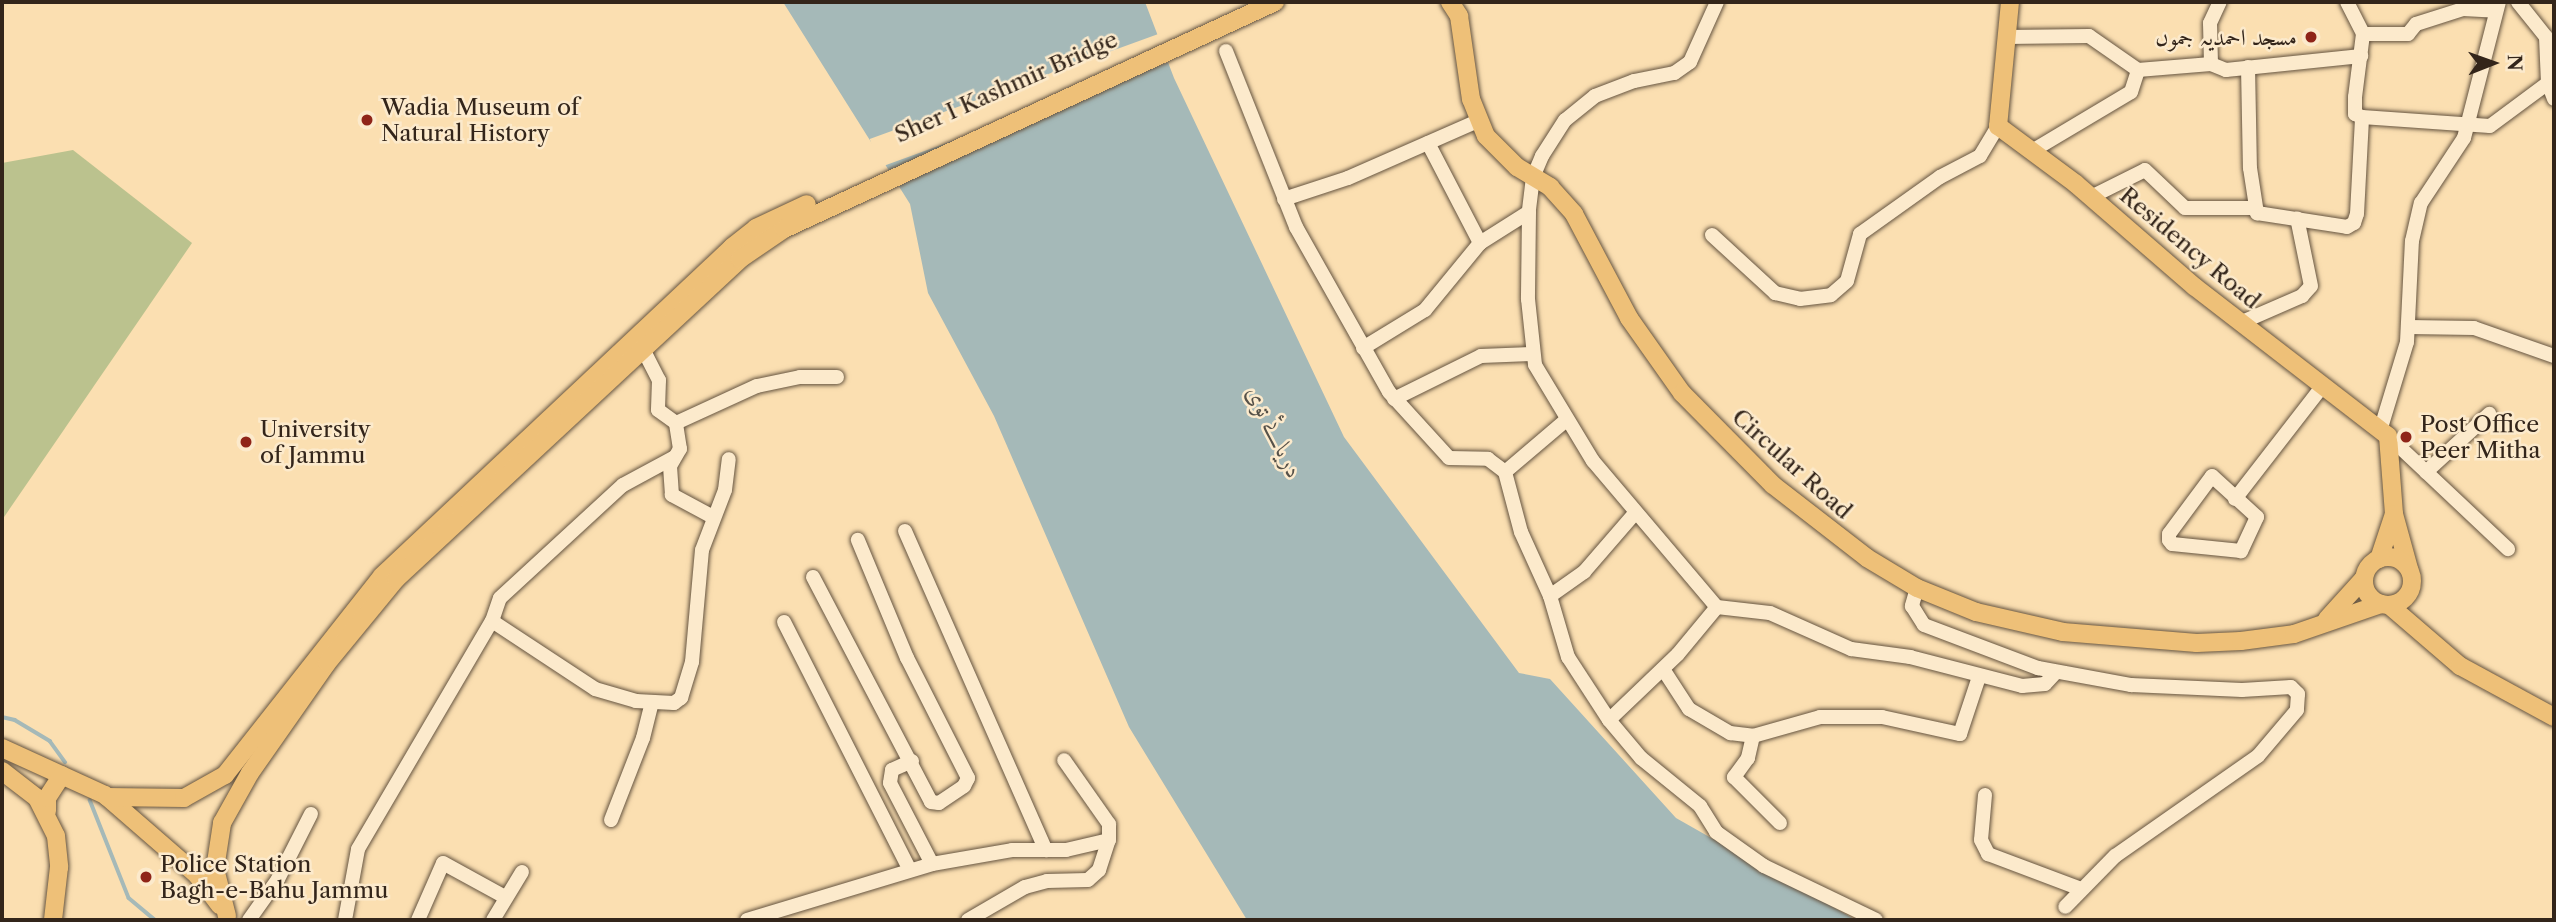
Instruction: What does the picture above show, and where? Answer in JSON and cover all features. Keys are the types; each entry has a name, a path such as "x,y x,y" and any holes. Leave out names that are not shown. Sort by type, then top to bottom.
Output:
{"main road":[{"name":"Sher I Kashmir Bridge","path":"781,223 1254,2"},
{"path":"107,797 184,798 225,775 382,576 732,247 1275,2"},
{"name":"Circular Road","path":"1450,2 1459,16 1478,121 1500,152 1550,187 1574,214 1629,318 1708,422 1817,522 1917,588 1976,612 2032,628 2175,641 2282,637 2328,619 2385,604"},
{"path":"1998,127 2010,2"},
{"name":"Residency Road","path":"1998,127 2091,197 2241,323 2384,434"},
{"path":"228,918 215,869 222,822 250,773 327,663 396,579 781,223"},
{"path":"2384,434 2394,514 2427,637"},
{"path":"2328,619 2379,559 2394,514"},
{"path":"2379,559 2395,558 2410,577"},
{"path":"2385,604 2404,598 2410,577"},
{"path":"2364,578 2368,594 2385,604 2460,666 2554,717"},
{"path":"2,748 107,797 197,875 228,918"},
{"path":"2,771 47,811"},
{"path":"52,920 59,850 47,811 47,798 62,775"}],"street":[{"path":"1717,2 1690,62 1674,73 1612,88 1581,106 1551,140 1534,177 1529,212 1531,354 1565,421 1636,512 1717,607 1770,613 1839,646 1910,657 1979,677 2039,687 2056,672"},
{"path":"2211,64 2210,23 2220,2"},
{"path":"2347,2 2363,34 2355,111 2362,117 2430,119 2467,128 2490,126 2548,83"},
{"path":"2518,2 2551,40 2548,83 2554,99"},
{"path":"2363,34 2408,34 2416,24 2463,9 2497,6 2467,128 2421,203 2412,241 2409,327 2384,434 2508,549"},
{"path":"2006,37 2089,36 2138,70 2211,64 2219,70 2361,56"},
{"path":"1226,51 1284,199 1317,270 1394,400 1449,458 1488,459 1505,472 1521,532 1550,596 1568,657 1609,720 1641,758 1700,806 1716,832 1784,877 1876,920"},
{"path":"2248,67 2255,208 2260,215 2297,218 2322,225 2354,223 2362,117"},
{"path":"2032,151 2131,92 2138,70"},
{"path":"1284,199 1334,184 1478,121"},
{"path":"1713,235 1775,293 1800,299 1831,295 1847,281 1860,234 1940,177 1980,156 1998,127"},
{"path":"1428,143 1480,243"},
{"path":"2091,197 2145,170 2185,208 2255,208"},
{"path":"1363,348 1431,305 1480,243 1529,212"},
{"path":"2241,323 2302,296 2311,286 2297,218"},
{"path":"2409,327 2474,328 2554,356"},
{"path":"644,351 657,372 658,410 678,433"},
{"path":"1394,400 1482,356 1531,354"},
{"path":"713,517 674,499 670,472 678,433 757,386 800,377 837,377"},
{"path":"2235,499 2322,387"},
{"path":"2426,472 2489,414"},
{"path":"1505,472 1565,421"},
{"path":"345,920 358,849 492,621 506,590 623,485 673,458"},
{"path":"492,621 596,689 652,703 678,701 688,678 702,550 725,490 729,459"},
{"path":"2211,476 2235,499 2257,517 2244,549 2225,550 2169,540 2169,534 2211,476"},
{"path":"1550,596 1584,572 1636,512"},
{"path":"905,531 1046,850"},
{"path":"813,577 933,804 967,782 907,658 858,540"},
{"path":"1917,588 1912,606 1924,625 2056,672 2097,681 2197,690 2291,687 2300,697 2297,710 2258,757 2115,856 2065,907"},
{"path":"1609,720 1663,669 1717,607"},
{"path":"784,622 910,870"},
{"path":"1663,669 1689,709 1730,733 1754,736 1820,717 1882,717 1960,734 1979,677"},
{"path":"611,820 643,738 652,703"},
{"path":"1754,736 1748,758 1734,777 1780,823"},
{"path":"968,920 1037,883 1088,880 1099,870 1110,840 1109,824 1064,760"},
{"path":"912,761 892,770 890,783 932,864"},
{"path":"1985,795 1981,834 1988,854 2081,889"},
{"path":"249,920 278,879 311,814"},
{"path":"747,920 932,864 1012,850 1046,850 1110,840"},
{"path":"418,920 443,863 505,897"},
{"path":"493,920 522,872"}],"green space":[{"path":"73,150 192,243 2,520 2,163"}],"water":[{"name":"دریائے توی","path":"783,2 1145,2 1174,78 1344,437 1519,673 1550,679 1676,818 1856,920 1247,920 1129,727 994,416 928,293 910,204"}],"pier":[{"path":"1161,33 1171,61 880,167 870,139"}],"waterway":[{"path":"2,717 15,720 50,741 65,762"},
{"path":"90,800 129,898 155,920"}],"place":[{"name":"مسجد احمدیہ جموں","path":"2311,37"},
{"name":"Wadia Museum of Natural History","path":"367,120"},
{"name":"Post Office Peer Mitha","path":"2406,437"},
{"name":"University of Jammu","path":"246,442"},
{"name":"Police Station Bagh-e-Bahu Jammu","path":"146,877"}]}
